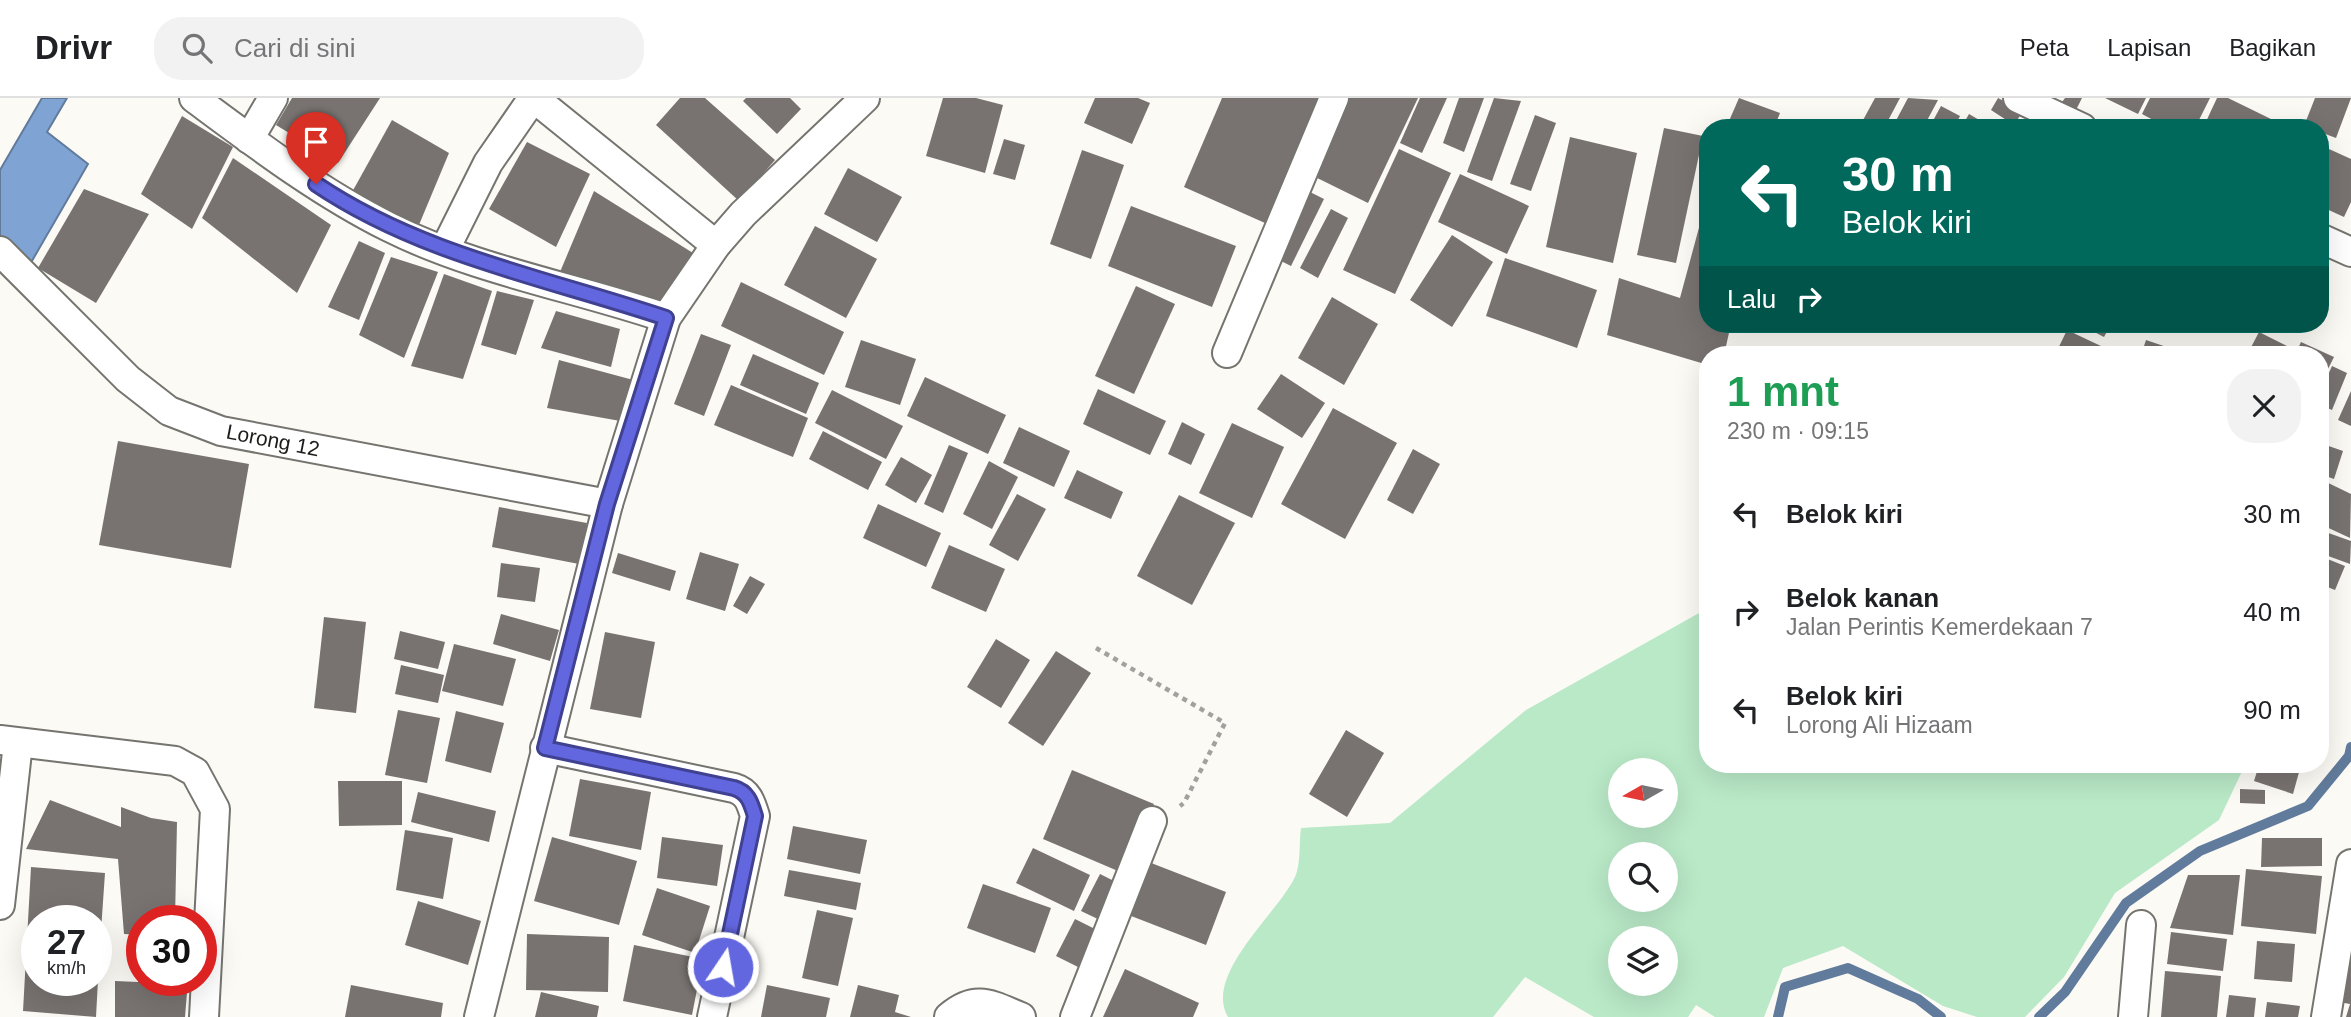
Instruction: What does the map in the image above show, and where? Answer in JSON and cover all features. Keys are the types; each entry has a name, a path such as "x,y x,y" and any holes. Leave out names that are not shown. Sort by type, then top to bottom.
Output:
{"street":[{"path":"194,98 338,199 391,228 445,249 666,318"},
{"path":"249,139 273,98"},
{"path":"445,249 488,163 533,98 716,245"},
{"path":"479,1017 607,504 666,318 716,245 865,98"},
{"path":"1227,353 1334,98"},
{"path":"2018,98 2063,119"},
{"path":"2329,242 2351,252"},
{"name":"Lorong 12","path":"0,251 128,379 169,411 221,431 607,504"},
{"path":"0,905 9,741 175,761 195,772 215,809 204,1017"},
{"path":"545,748 734,788 742,790 749,799 755,816 712,1017"},
{"path":"1075,1017 1152,821"},
{"path":"2326,1017 2351,864"},
{"path":"2133,1017 2141,925"},
{"path":"949,1017 965,1004 979,1003 1021,1017"}],"path":[{"path":"1096,648 1225,723 1184,803 1152,821"}],"green space":[{"path":"1699,613 1699,773 2241,773 2219,820 2115,893 2064,977 2025,1017 1977,1017 1943,1006 1843,946 1783,968 1764,1017 1715,1017 1696,1005 1688,1017 1594,1017 1525,977 1493,1017 1228,1017 1223,1000 1226,982 1246,945 1295,877 1301,828 1390,823 1526,710"}],"water":[{"path":"42,98 67,98 47,132 88,164 29,266 0,240 0,170"}],"building":[{"path":"292,98 380,98 338,163 276,125"},
{"path":"680,98 705,98 775,160 739,201 656,125"},
{"path":"746,98 790,98 801,109 777,134 743,101"},
{"path":"943,98 976,98 1003,105 985,173 926,156"},
{"path":"1095,98 1138,98 1150,103 1132,144 1084,123"},
{"path":"1222,98 1319,98 1265,223 1184,187"},
{"path":"1340,98 1418,98 1368,203 1305,172"},
{"path":"1420,98 1447,98 1422,153 1400,143"},
{"path":"1459,98 1484,98 1464,152 1443,143"},
{"path":"1494,98 1521,101 1492,181 1467,172"},
{"path":"1739,98 1780,113 1778,119 1730,119"},
{"path":"1875,98 1900,98 1889,119 1864,119"},
{"path":"1908,98 1938,100 1928,119 1897,119"},
{"path":"1998,98 2023,111 2018,119 2005,119 1991,110"},
{"path":"2065,98 2082,98 2076,110 2062,102"},
{"path":"2105,98 2146,98 2138,114"},
{"path":"2150,98 2210,98 2200,119 2151,119 2142,114"},
{"path":"2217,98 2228,98 2271,119 2207,119"},
{"path":"2315,98 2351,98 2336,138 2329,135 2329,119 2307,119"},
{"path":"1941,106 1960,116 1958,119 1934,119"},
{"path":"1535,115 1556,123 1531,191 1510,184"},
{"path":"182,116 233,147 192,229 141,194"},
{"path":"392,120 449,153 416,232 351,194"},
{"path":"1664,128 1699,135 1699,155 1676,263 1637,255"},
{"path":"1570,137 1637,153 1613,263 1546,247"},
{"path":"1004,139 1025,145 1015,180 993,174"},
{"path":"527,142 590,174 556,247 489,209"},
{"path":"1399,149 1451,173 1395,294 1343,270"},
{"path":"2329,149 2351,159 2351,202 2344,217 2329,210"},
{"path":"1082,150 1124,165 1091,259 1050,244"},
{"path":"233,158 331,225 297,293 202,218"},
{"path":"848,168 902,197 877,242 824,214"},
{"path":"1460,174 1529,206 1507,254 1438,222"},
{"path":"84,189 149,214 96,303 38,268"},
{"path":"1304,189 1324,199 1291,266 1271,256"},
{"path":"594,191 693,253 655,308 560,272"},
{"path":"1131,206 1236,246 1212,307 1108,266"},
{"path":"1331,209 1348,218 1318,278 1300,268"},
{"path":"815,226 877,259 846,318 784,285"},
{"path":"1699,228 1699,333 1729,333 1726,346 1699,346 1699,362 1607,335 1619,278 1680,298"},
{"path":"1452,235 1493,262 1452,327 1410,300"},
{"path":"359,241 385,253 359,320 328,307"},
{"path":"391,257 438,272 404,358 359,335"},
{"path":"1505,258 1597,290 1577,348 1486,316"},
{"path":"444,274 492,291 463,379 411,366"},
{"path":"741,282 844,332 824,375 721,326"},
{"path":"1136,286 1175,304 1134,394 1095,376"},
{"path":"497,291 534,300 516,355 481,345"},
{"path":"1332,297 1378,324 1344,385 1298,358"},
{"path":"556,311 620,329 611,367 541,348"},
{"path":"2066,333 2073,333 2101,346 2059,346"},
{"path":"2261,333 2287,346 2252,346"},
{"path":"701,334 731,345 704,416 674,404"},
{"path":"861,340 916,359 900,405 845,387"},
{"path":"2146,340 2164,346 2144,346"},
{"path":"753,354 819,383 806,414 740,385"},
{"path":"2329,355 2334,357 2329,367"},
{"path":"559,360 637,381 626,422 547,408"},
{"path":"2332,366 2347,373 2332,410 2329,409 2329,373"},
{"path":"1281,374 1325,403 1302,438 1257,409"},
{"path":"925,377 1006,415 988,454 907,416"},
{"path":"731,385 808,418 793,457 714,425"},
{"path":"1098,389 1166,421 1150,455 1083,424"},
{"path":"832,390 903,426 886,459 815,423"},
{"path":"2351,391 2351,426 2338,420"},
{"path":"1333,408 1397,443 1345,539 1281,504"},
{"path":"1182,422 1205,434 1191,465 1168,454"},
{"path":"1232,423 1284,447 1252,518 1199,493"},
{"path":"1019,427 1070,451 1054,487 1003,463"},
{"path":"823,431 882,462 868,490 809,459"},
{"path":"118,441 249,464 231,568 99,545"},
{"path":"949,445 968,453 943,513 924,504"},
{"path":"2329,446 2343,451 2334,479 2329,477"},
{"path":"1413,449 1440,464 1413,514 1387,500"},
{"path":"901,457 932,475 916,503 885,485"},
{"path":"989,461 1018,477 992,529 963,514"},
{"path":"1077,470 1123,492 1111,519 1064,498"},
{"path":"2329,483 2351,494 2350,538 2329,528"},
{"path":"1017,494 1046,509 1018,561 989,545"},
{"path":"1179,495 1235,523 1192,605 1137,576"},
{"path":"878,504 941,533 926,567 863,538"},
{"path":"499,507 587,523 579,564 492,547"},
{"path":"2329,533 2351,541 2350,564 2329,556"},
{"path":"949,545 1005,569 986,612 931,588"},
{"path":"700,552 739,564 725,611 686,599"},
{"path":"618,553 676,571 670,591 612,573"},
{"path":"2329,560 2345,566 2335,590 2329,588"},
{"path":"501,563 540,568 535,602 497,597"},
{"path":"750,576 765,584 747,614 733,606"},
{"path":"501,614 559,630 550,661 493,644"},
{"path":"324,617 366,622 356,713 314,708"},
{"path":"400,631 445,642 438,669 394,659"},
{"path":"605,632 655,642 641,718 590,709"},
{"path":"996,639 1030,660 1001,708 967,687"},
{"path":"454,644 516,659 503,706 442,691"},
{"path":"1056,651 1091,673 1043,746 1008,723"},
{"path":"401,665 444,675 438,703 395,694"},
{"path":"398,710 440,718 427,783 385,775"},
{"path":"456,711 504,723 491,773 445,761"},
{"path":"1346,730 1384,753 1347,817 1309,794"},
{"path":"1072,770 1154,804 1125,874 1043,839"},
{"path":"2256,773 2299,773 2293,794 2254,781"},
{"path":"580,779 651,792 641,850 569,836"},
{"path":"338,781 402,781 402,825 339,826"},
{"path":"2240,789 2265,790 2265,804 2240,803"},
{"path":"418,792 496,811 489,842 411,822"},
{"path":"50,800 121,827 121,807 151,818 177,822 175,905 126,905 124,934 118,859 26,849"},
{"path":"793,826 867,840 860,874 787,859"},
{"path":"405,830 453,838 443,899 396,890"},
{"path":"552,837 637,861 619,925 534,901"},
{"path":"662,837 723,845 717,886 657,878"},
{"path":"2262,838 2322,838 2322,866 2261,867"},
{"path":"1033,848 1090,875 1074,911 1016,883"},
{"path":"1146,861 1226,892 1206,945 1126,914"},
{"path":"31,867 105,873 103,905 29,905"},
{"path":"2246,869 2322,876 2316,934 2241,926"},
{"path":"789,870 861,883 856,910 784,896"},
{"path":"1100,874 1120,884 1102,921 1081,911"},
{"path":"2188,875 2240,875 2233,935 2170,928"},
{"path":"983,884 1051,908 1035,953 967,928"},
{"path":"657,888 710,906 695,953 642,935"},
{"path":"418,901 481,921 468,965 405,945"},
{"path":"817,910 853,918 838,986 802,978"},
{"path":"1075,919 1105,934 1086,971 1056,956"},
{"path":"2171,932 2227,939 2223,971 2167,964"},
{"path":"527,934 609,937 608,992 526,990"},
{"path":"2257,941 2295,944 2292,982 2254,979"},
{"path":"634,945 703,959 692,1015 623,1001"},
{"path":"2351,947 2351,1017 2346,1017 2350,1004 2339,1002"},
{"path":"1125,969 1199,1003 1193,1017 1103,1017"},
{"path":"2165,971 2221,976 2217,1017 2161,1017"},
{"path":"115,981 126,981 126,996 187,996 185,1017 115,1017"},
{"path":"351,985 443,1003 441,1017 345,1017"},
{"path":"767,985 830,998 826,1017 761,1017"},
{"path":"858,985 899,995 895,1012 911,1017 850,1017"},
{"path":"541,992 599,1006 597,1017 535,1017"},
{"path":"2229,995 2256,998 2254,1017 2226,1017"},
{"path":"24,996 97,996 96,1017 23,1011"},
{"path":"2267,1002 2300,1006 2298,1017 2265,1017"}],"waterway":[{"path":"2039,1017 2065,992 2126,903 2200,851 2308,806 2349,756 2351,747"},
{"path":"1778,1017 1785,987 1848,968 1918,999 1941,1017"}],"route":[{"path":"316,184 391,228 445,249 666,318 607,504 545,748 742,790 749,799 755,816 723,967"}]}
